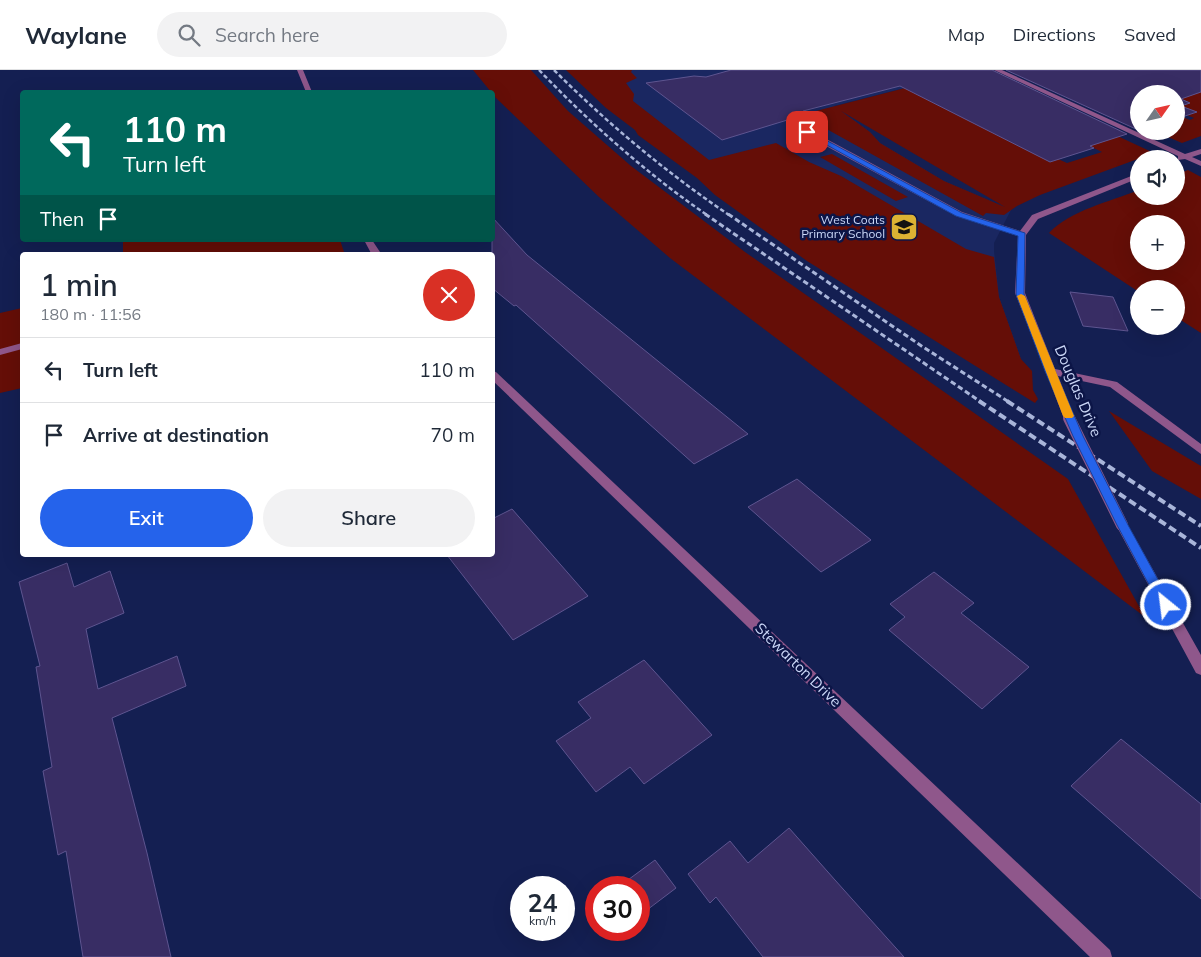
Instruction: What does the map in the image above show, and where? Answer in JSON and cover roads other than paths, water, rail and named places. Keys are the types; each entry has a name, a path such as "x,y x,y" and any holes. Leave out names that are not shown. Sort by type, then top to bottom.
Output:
{"street":[{"path":"300,70 308,90"},
{"path":"997,70 1201,164"},
{"path":"790,122 959,214 1022,235 1035,217 1130,179"},
{"path":"1186,157 1201,151"},
{"name":"Douglas Drive","path":"1022,235 1020,294 1069,418 1122,525 1201,669"},
{"path":"0,352 20,347"},
{"path":"1050,371 1113,384 1201,450"},
{"name":"Stewarton Drive","path":"495,377 1103,957"}],"railway":[{"path":"539,70 619,147 707,215"},
{"path":"554,70 595,110 638,147 729,215"},
{"path":"705,214 981,402"},
{"path":"728,214 923,347 1009,402"},
{"path":"979,401 1201,548"},
{"path":"1007,401 1201,526"}],"place":[{"name":"West Coats Primary School","path":"904,227"}]}
